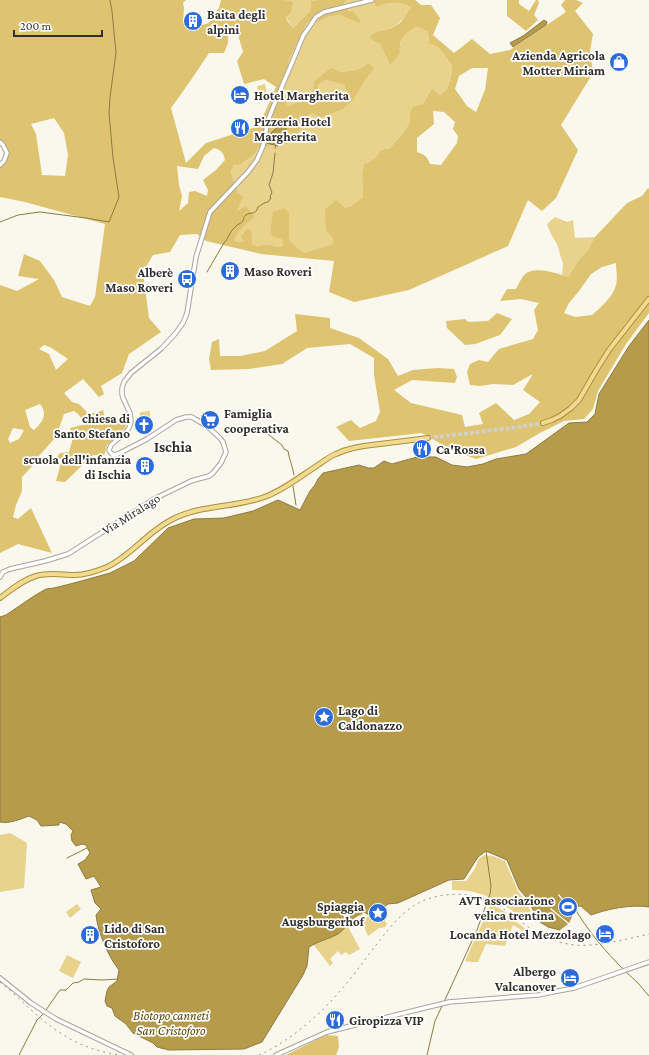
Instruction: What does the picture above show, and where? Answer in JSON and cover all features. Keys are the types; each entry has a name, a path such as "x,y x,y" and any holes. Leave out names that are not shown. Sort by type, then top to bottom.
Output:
{"main road":[{"path":"543,423 560,416 579,400 609,350 649,299"},
{"path":"0,598 21,582 36,575 76,575 93,572 107,567 119,560 163,525 183,514 224,505 250,502 266,497 281,490 335,454 361,447 428,438"}],"street":[{"name":"Via Miralago","path":"0,577 3,572 10,569 68,554 154,499 191,481 205,478 213,473 221,463 226,452 224,442 210,429 194,418 183,417 147,439 118,454 111,454 109,448 126,432 131,422 130,413 122,394 123,385 128,376 162,348 183,323 188,307 196,257 210,212 248,172 257,160 263,146 268,120 303,36 316,17 324,12 372,0"},
{"path":"0,142 6,153 4,161 0,165"},
{"path":"276,1055 327,1032 450,1002 538,995 574,988 649,962"},
{"path":"0,978 47,1014 131,1055"}],"shaded area":[{"path":"0,0 186,0 183,3 183,22 195,27 209,23 219,8 221,0 283,0 293,2 291,12 286,17 293,28 310,11 311,1 347,0 344,3 349,11 354,12 361,22 358,23 340,15 328,17 317,22 318,14 307,23 289,60 284,94 287,107 311,97 314,81 331,68 340,72 357,70 369,63 374,68 353,100 343,109 321,117 311,113 300,130 287,144 258,147 255,153 241,164 234,165 231,172 238,193 243,197 236,212 246,206 255,217 243,227 235,238 236,242 245,242 241,237 246,230 251,229 252,244 257,246 271,245 275,247 283,247 282,239 273,237 270,232 273,212 284,208 289,213 289,240 304,253 332,244 333,238 326,230 325,210 336,200 345,208 351,206 363,197 362,176 364,164 375,158 381,150 390,148 410,122 410,113 413,107 423,104 432,88 440,96 447,89 451,76 452,65 439,48 429,43 428,32 417,26 403,37 400,44 400,54 390,65 380,44 373,41 370,36 400,23 411,7 394,3 376,7 373,0 415,0 421,5 431,5 440,18 433,35 454,53 472,39 490,54 510,50 566,12 561,5 565,0 576,0 583,3 575,11 593,34 590,51 593,73 561,125 578,150 556,198 542,211 528,200 508,246 409,290 354,302 329,292 334,261 261,254 206,241 197,234 180,235 170,252 153,255 143,272 149,318 161,332 129,354 122,373 101,386 104,394 99,397 83,379 64,393 72,402 79,404 88,413 96,413 103,410 105,419 125,418 127,421 125,428 107,445 104,456 93,455 65,482 56,481 62,459 55,459 60,453 69,452 73,438 70,428 86,424 74,411 64,414 56,437 22,477 22,491 13,517 18,519 31,508 52,553 18,544 0,553 0,285 17,291 39,279 18,276 24,254 40,261 54,280 62,297 90,306 95,297 105,224 25,202 0,197 0,166 7,153 0,141","holes":["237,31 243,52 237,61 244,84 264,79 276,87 259,126 206,143 186,163 171,108 209,53 224,53 228,43 228,33","472,68 488,68 485,90 476,112 467,106 455,89 459,76","326,80 344,85 348,95 342,102 325,101 319,95 318,85","433,111 444,112 455,122 453,129 458,136 457,143 441,165 430,164 425,156 417,152 417,138 434,124","54,118 64,133 68,155 65,176 42,175 36,134 31,124","214,148 224,155 225,160 216,170 203,180 208,190 207,196 195,191 189,192 188,203 179,211 182,196 177,166 198,169 204,156","44,345 50,347 68,359 56,370 49,354 39,349","40,404 44,411 44,415 42,421 34,430 30,427 25,410","13,428 24,430 19,439 10,443 8,439"]},
{"path":"283,0 317,0 311,1 310,11 293,28 287,19"},
{"path":"347,0 373,0 376,7 394,3 411,7 398,24 391,28 379,31 373,41 380,44 390,65 400,54 401,40 408,31 416,25 428,32 429,43 439,48 452,65 451,76 447,89 440,97 432,88 423,104 410,113 410,122 390,148 381,150 375,158 367,163 362,176 363,197 351,206 345,208 332,244 304,253 289,240 289,213 272,223 270,232 273,236 282,239 284,247 251,244 251,229 245,242 236,242 235,238 243,227 255,217 235,213 238,193 231,172 234,165 258,147 287,144 311,113 343,109 373,68 369,63 357,70 340,72 314,81 311,97 286,108 284,94 289,60 307,23 319,13 317,21 340,15 358,23 344,3"},
{"path":"507,0 519,0 519,4 529,11 536,0 538,0 539,3 534,15 538,20 526,31 507,16"},
{"path":"544,20 547,22 546,25 513,47 510,43 523,36"},
{"path":"326,80 344,85 348,95 343,102 325,101 319,95 318,85"},
{"path":"265,84 268,99 260,101 257,86"},
{"path":"284,121 289,124 281,137 278,146 267,143 272,132"},
{"path":"648,188 649,313 626,344 598,391 593,409 584,419 564,421 516,447 476,459 450,449 422,433 349,441 336,427 351,420 360,428 376,421 380,412 374,375 374,358 350,344 307,348 282,364 249,369 211,370 209,359 212,342 219,339 220,356 240,356 265,351 297,331 295,314 330,318 330,328 359,338 388,359 398,376 413,370 438,368 454,369 457,377 455,383 412,380 394,390 411,403 462,415 465,427 483,424 479,413 496,403 514,420 529,414 540,402 523,390 533,374 513,385 470,385 467,372 470,364 479,360 488,362 499,349 533,339 538,330 534,310 539,303 521,299 500,301 507,289 516,289 524,275 528,272 539,270 568,277 578,261 587,251 595,237 627,203 642,196","holes":["616,263 616,285 609,298 599,309 592,315 575,317 564,313 569,303 591,274 602,267"]},
{"path":"555,217 567,222 573,220 575,238 595,237 587,251 578,261 568,277 562,275 563,264 557,244 547,224"},
{"path":"497,313 512,319 500,335 475,344 465,345 447,328 446,321 465,319 468,322 488,321"},
{"name":"Lago di Caldonazzo","path":"649,320 649,907 635,906 620,908 591,915 581,906 573,907 566,903 566,906 573,914 569,923 551,909 568,924 560,930 548,927 540,922 526,897 519,889 507,860 486,851 478,857 464,879 449,880 398,903 388,904 373,915 369,915 364,912 353,919 338,934 309,947 307,966 303,975 262,1042 244,1049 169,1050 157,1047 153,1043 133,1033 126,1024 115,1016 112,1008 107,1006 105,1001 109,987 117,981 119,970 104,944 97,922 96,915 101,909 95,903 91,890 101,887 94,876 86,879 78,864 85,860 90,853 86,845 82,844 76,846 72,841 71,835 73,831 66,824 59,822 59,825 41,826 37,820 29,816 11,822 0,822 0,617 6,615 46,589 110,573 134,561 168,528 194,519 224,518 253,511 278,500 300,510 310,491 323,473 359,465 374,468 384,461 392,464 417,457 436,457 452,465 467,467 483,464 496,459 526,454 569,423 587,422 595,414 599,394 629,346"},
{"path":"150,411 150,421 140,420 140,412"},
{"path":"10,833 27,843 24,888 0,892 0,835"},
{"path":"484,855 493,856 505,861 518,891 531,911 524,919 517,914 514,920 527,930 525,932 513,925 505,946 486,944 478,962 471,962 465,961 491,904 512,917 514,912 485,895 469,891 452,890 452,881 466,881 474,870 479,859"},
{"path":"77,904 81,909 70,918 66,912"},
{"path":"382,911 387,924 385,927 379,928 368,936 359,915 362,914 367,917 372,917 378,915"},
{"path":"347,925 360,949 349,955 346,952 341,955 338,951 330,959 333,963 330,966 313,944 337,935"},
{"path":"67,955 81,962 73,978 59,971"},
{"path":"326,1035 338,1036 339,1047 336,1055 286,1055"}],"pier":[{"path":"559,894 566,903 573,907 574,909 571,909 575,914 570,925 561,932 560,930 568,924 550,909 551,908 569,923 573,914 558,895"}],"waterway":[{"path":"0,222 18,215 40,212 109,222 119,197 113,158 109,113 116,53 110,0"},
{"path":"207,272 233,229 244,220 245,216 257,210 258,207 268,202 271,198 272,192 269,185 273,173 275,153"},
{"path":"265,432 288,451 294,475"},
{"path":"293,486 296,505"},
{"path":"67,858 87,848"},
{"path":"444,1002 477,930 490,894 491,886 486,851"},
{"path":"574,907 597,940 624,970"},
{"path":"626,972 649,996"},
{"path":"46,1010 60,990 66,990 73,983 84,979 118,979"},
{"path":"427,1055 435,1021 443,1004"},
{"path":"19,1055 37,1020 44,1013"}],"tunnel":[{"path":"428,438 543,423"}],"railway":[{"path":"259,1055 292,1036 313,1019 344,986 400,916 414,905 431,898 455,894 480,897 499,905 538,933 552,940 568,944 597,944 619,941 649,934"},
{"path":"0,982 46,1022 69,1038 90,1048 120,1055"}],"place":[{"name":"Baita degli alpini","path":"193,21"},
{"name":"Azienda Agricola Motter Miriam","path":"619,62"},
{"name":"Hotel Margherita","path":"240,95"},
{"name":"Pizzeria Hotel Margherita","path":"240,128"},
{"name":"Maso Roveri","path":"230,271"},
{"name":"Alberè Maso Roveri","path":"187,279"},
{"name":"Famiglia cooperativa","path":"210,420"},
{"name":"chiesa di Santo Stefano","path":"144,425"},
{"name":"Ca'Rossa","path":"422,449"},
{"name":"scuola dell'infanzia di Ischia","path":"145,466"},
{"name":"Lago di Caldonazzo","path":"324,717"},
{"name":"AVT associazione velica trentina","path":"568,907"},
{"name":"Spiaggia Augsburgerhof","path":"378,913"},
{"name":"Locanda Hotel Mezzolago","path":"605,934"},
{"name":"Lido di San Cristoforo","path":"90,935"},
{"name":"Albergo Valcanover","path":"570,978"},
{"name":"Giropizza VIP","path":"335,1020"}],"district":[{"name":"Ischia","path":"173,447"}],"park label":[{"name":"Biotopo canneti San Cristoforo","path":"171,1022"}]}
